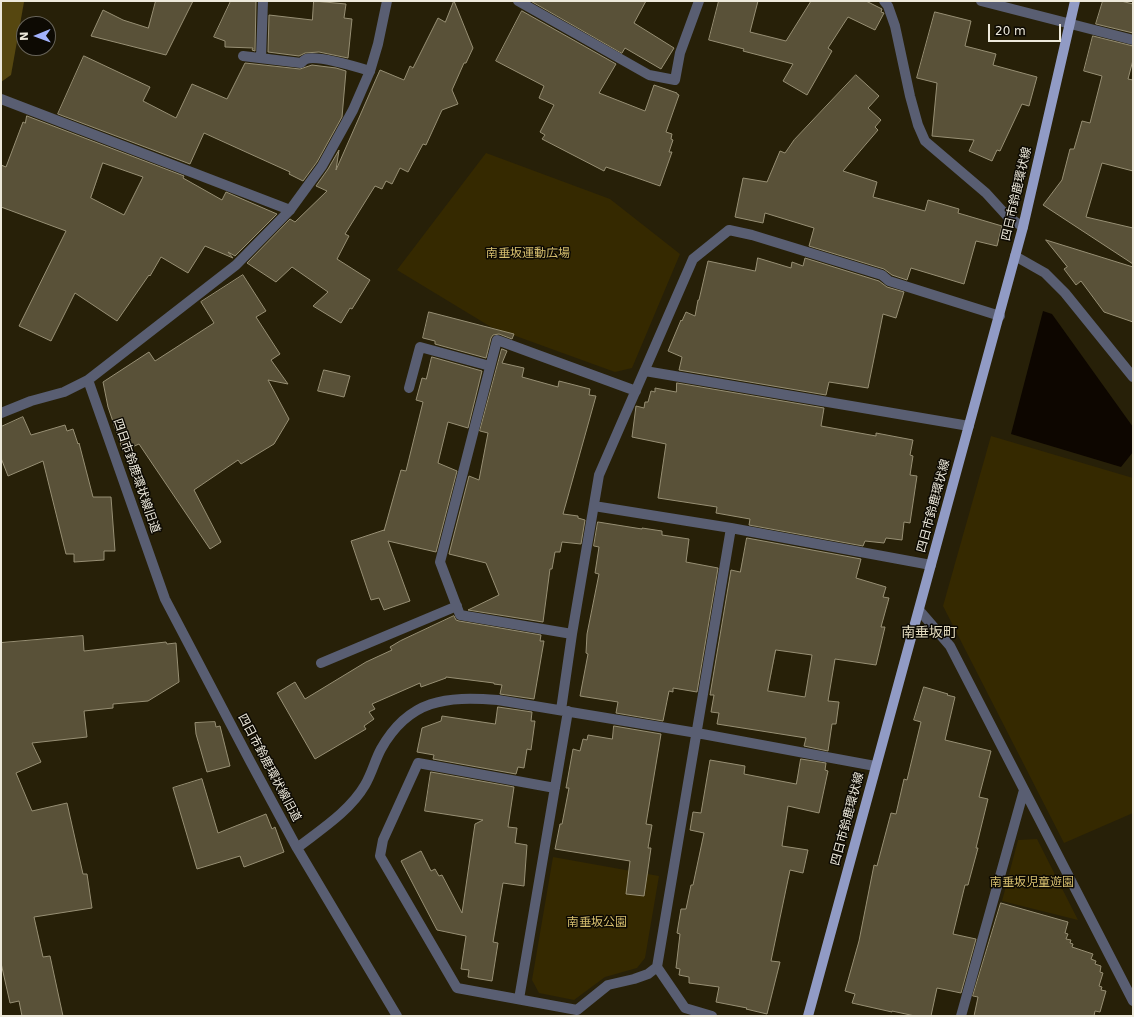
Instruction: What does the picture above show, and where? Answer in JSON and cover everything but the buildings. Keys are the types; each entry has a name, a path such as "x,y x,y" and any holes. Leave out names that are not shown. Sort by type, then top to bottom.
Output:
{"main road":[{"name":"四日市鈴鹿環状線","path":"808,1016 875,766 1016,256 1075,1"}],"street":[{"path":"261,58 264,1"},
{"path":"1,413 31,401 64,392 88,380 236,265 290,210 322,166 353,110 370,71 378,44 387,1"},
{"path":"518,1 649,75 675,80 680,53 700,1"},
{"path":"884,1 888,6 895,26 910,96 918,125 925,141 986,194 1007,216 1023,227"},
{"path":"981,1 1133,40"},
{"path":"243,56 301,63 306,59 319,59 370,71"},
{"path":"1,98 290,210"},
{"path":"519,999 555,788 565,710 572,634 599,475 693,259 729,230 752,235 882,276 889,281 1000,316"},
{"path":"1016,256 1045,273 1065,293 1133,377"},
{"path":"572,634 460,616 440,562 490,366 498,340 636,391"},
{"path":"409,388 420,347 490,366"},
{"path":"645,371 969,426"},
{"name":"四日市鈴鹿環状線旧道","path":"88,380 165,599 297,848 397,1016"},
{"path":"594,506 731,528 931,564"},
{"path":"555,788 418,763 383,840 380,856 457,988 577,1010 608,985 648,974 657,967 731,528"},
{"path":"321,663 457,606"},
{"path":"919,610 950,646 1133,1001"},
{"path":"297,848 337,817 350,804 365,785 381,749 402,720 420,707 439,701 478,698 498,700 697,733 875,766"},
{"path":"961,1016 1024,790"},
{"path":"657,967 685,1008 712,1016"}],"green space":[{"name":"南垂坂運動広場","path":"486,153 610,199 680,254 632,368 615,372 491,327 397,270"},
{"path":"991,436 1133,478 1133,813 1064,843 943,606"},
{"name":"南垂坂児童遊園","path":"1037,839 1078,920 1002,901 1018,840"},
{"name":"南垂坂公園","path":"553,857 659,876 645,958 637,968 605,977 574,1000 539,993 532,980"}],"shaded area":[{"path":"1,1 24,2 22,16 16,16 16,47 11,75 1,82"},
{"path":"1043,311 1052,314 1133,427 1133,452 1121,467 1011,434"}],"district":[{"name":"南垂坂町","path":"929,633"}]}
